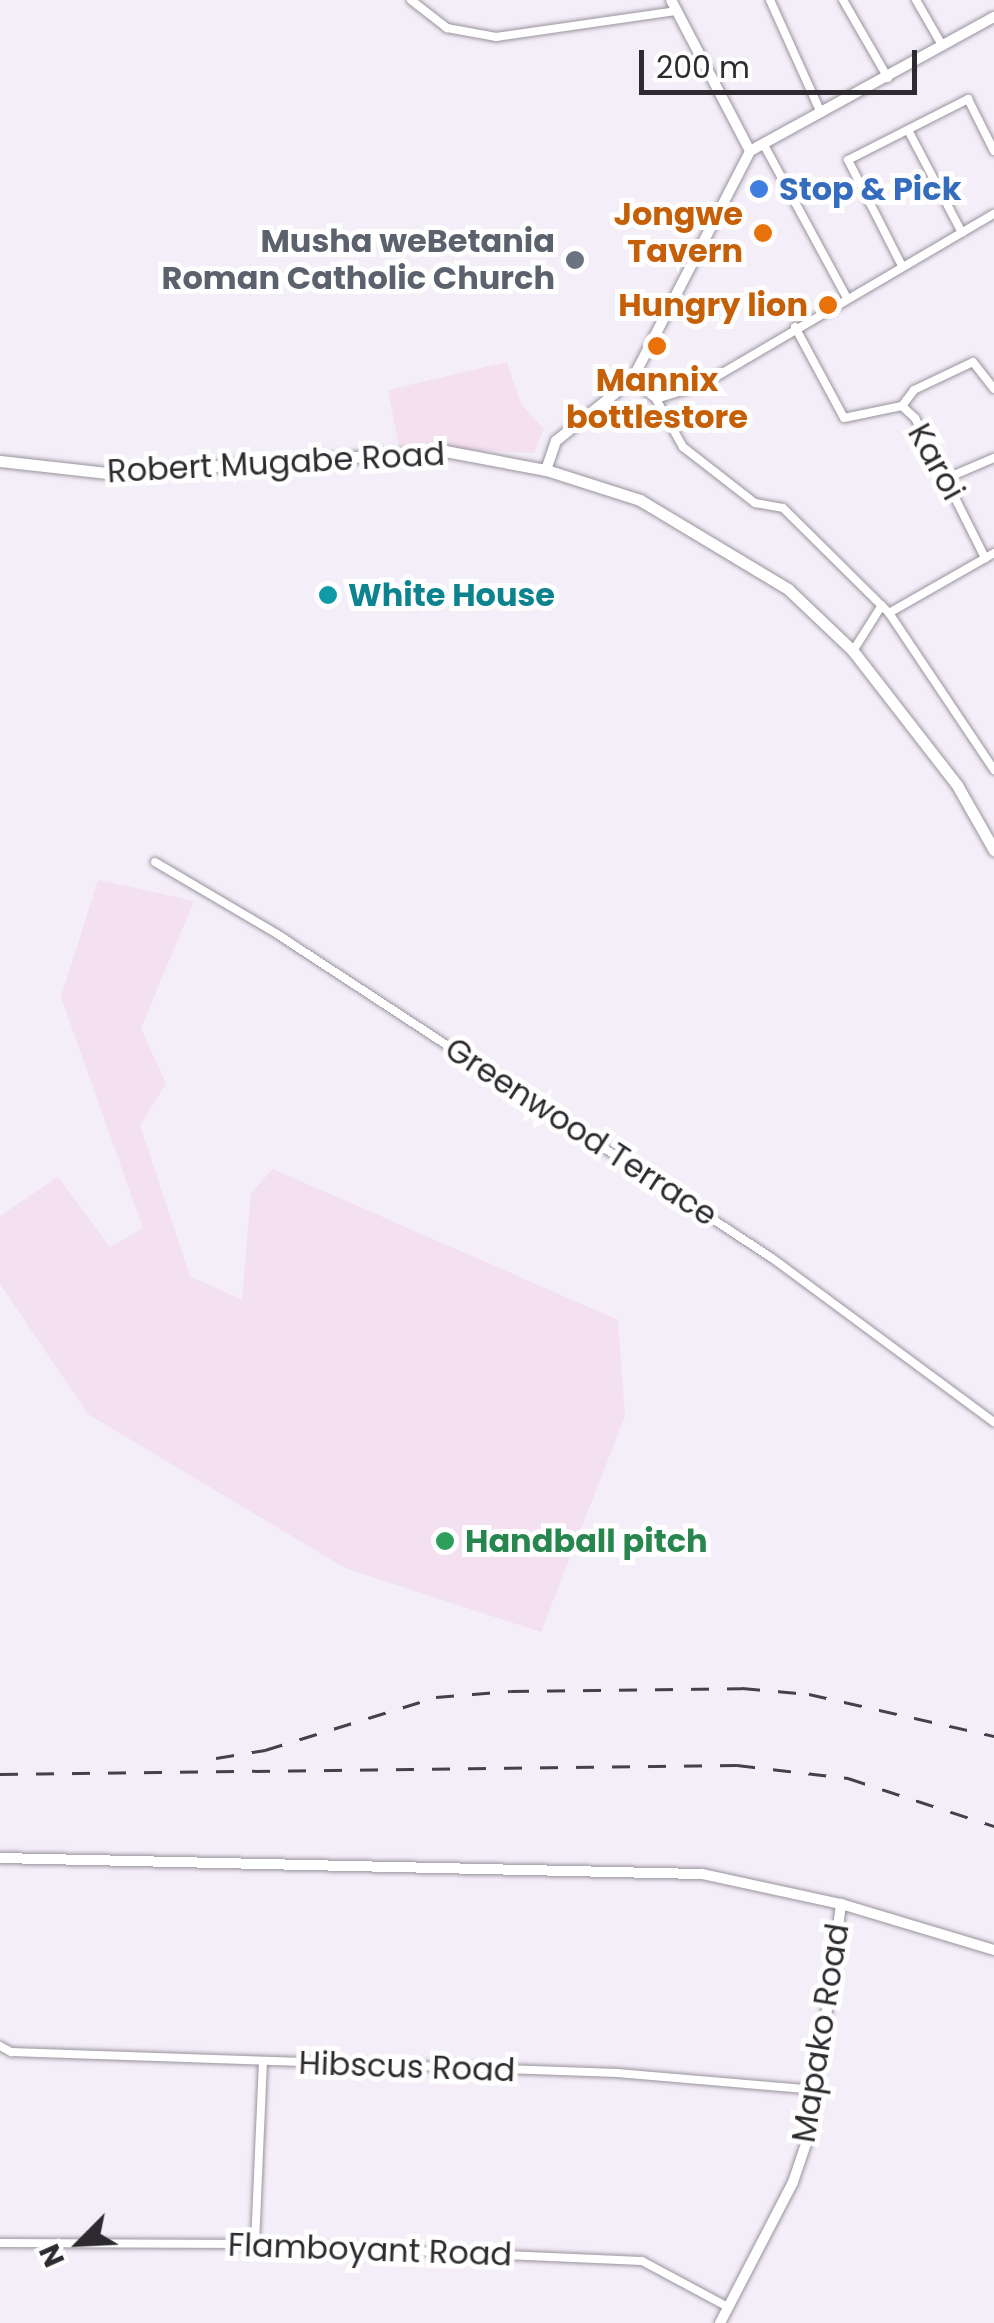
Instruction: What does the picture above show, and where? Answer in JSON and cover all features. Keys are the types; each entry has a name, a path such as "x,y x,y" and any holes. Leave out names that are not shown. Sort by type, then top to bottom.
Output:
{"main road":[{"name":"Robert Mugabe Road","path":"0,461 107,473 445,451 546,470 670,515 788,589 853,651 957,786 994,850"}],"street":[{"path":"411,0 447,28 496,37 677,12"},
{"path":"671,0 750,151"},
{"path":"770,0 822,116"},
{"path":"843,0 888,78"},
{"path":"916,0 942,46"},
{"path":"546,470 556,442 632,380 750,151 822,116 994,16"},
{"path":"902,264 848,160 968,99 994,151"},
{"path":"908,130 962,233"},
{"path":"764,147 847,298"},
{"path":"656,399 702,385 902,264 994,214"},
{"name":"Karoi","path":"795,327 844,418 902,406 989,555"},
{"path":"902,406 914,390 973,362 994,389"},
{"path":"632,380 656,399 668,425 705,467 754,503 783,508 886,609 994,770"},
{"path":"947,478 994,458"},
{"path":"853,651 886,609 989,555"},
{"name":"Greenwood Terrace","path":"155,862 646,1174 994,1422"},
{"path":"0,1858 702,1874 840,1904 994,1950"},
{"name":"Mapako Road","path":"720,2323 793,2182 811,2129 840,1904"},
{"name":"Hibscus Road","path":"0,2046 11,2052 618,2074 815,2090"},
{"path":"254,2244 263,2064"},
{"name":"Flamboyant Road","path":"0,2243 254,2244 642,2261 728,2307"}],"shaded area":[{"path":"507,362 521,404 544,429 534,453 399,446 388,390"},
{"path":"98,880 194,901 141,1028 166,1084 140,1125 190,1276 242,1300 251,1193 273,1169 618,1320 625,1416 541,1632 345,1568 88,1414 0,1284 0,1216 58,1177 110,1247 143,1228 61,997"}],"railway":[{"path":"216,1758 265,1750 436,1697 511,1691 742,1688 809,1694 994,1736"},
{"path":"0,1774 737,1765 848,1778 994,1826"}],"place":[{"name":"Stop & Pick","path":"759,189"},
{"name":"Jongwe Tavern","path":"763,233"},
{"name":"Musha weBetania Roman Catholic Church","path":"575,260"},
{"name":"Hungry lion","path":"828,305"},
{"name":"Mannix bottlestore","path":"657,346"},
{"name":"White House","path":"328,595"},
{"name":"Handball pitch","path":"445,1541"}]}
